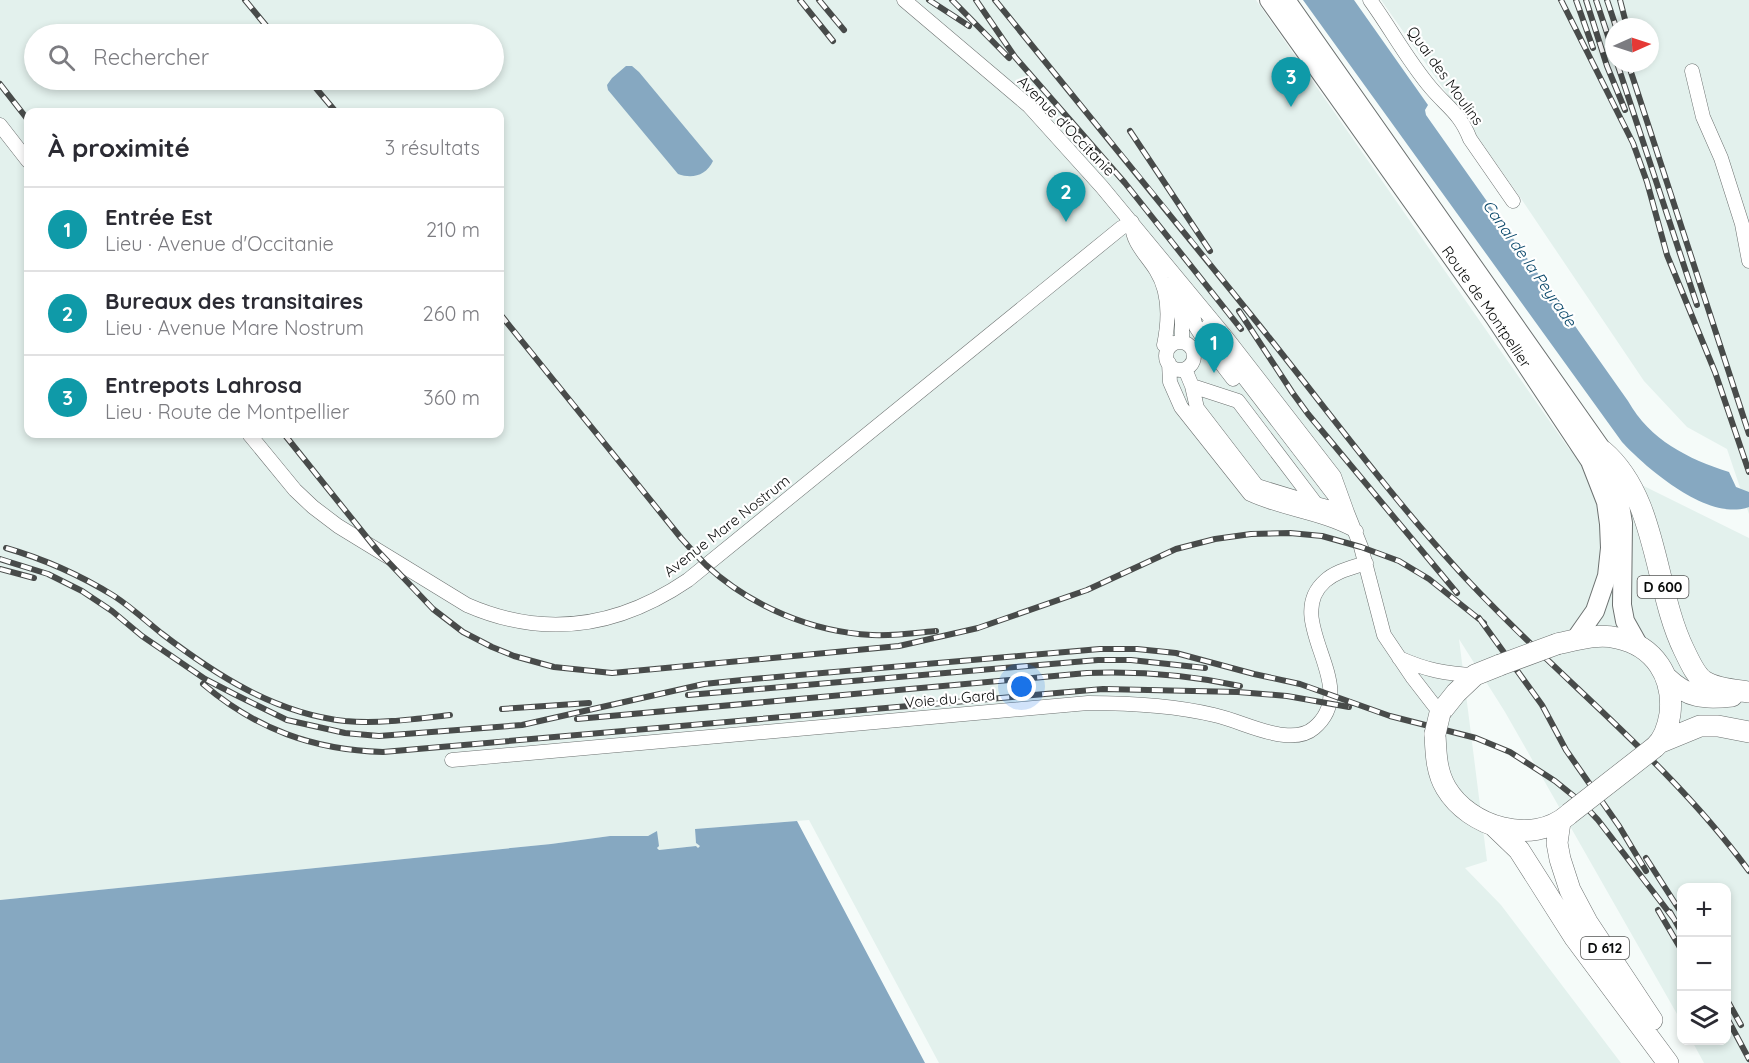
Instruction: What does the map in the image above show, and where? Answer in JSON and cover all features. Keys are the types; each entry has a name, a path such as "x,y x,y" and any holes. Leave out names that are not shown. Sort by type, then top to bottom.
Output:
{"main road":[{"name":"Route de Montpellier","path":"1269,0 1495,318 1590,461 1606,502 1610,548 1606,576 1595,611 1565,642"},
{"name":"Route de Montpellier","path":"1286,0 1603,451 1619,499 1623,524 1622,605 1625,621 1639,646"},
{"name":"D 600","path":"1603,451 1614,461 1630,486 1644,516 1674,630 1691,664 1704,681 1749,693"},
{"path":"1658,745 1668,722 1671,701 1667,678 1656,661 1639,646 1617,637 1598,637 1565,642 1475,675 1440,713 1435,734 1437,766 1444,786 1454,801 1468,813 1494,826 1514,831 1543,828 1564,818 1658,745 1700,726 1718,726 1749,732"},
{"name":"D 600","path":"1667,678 1678,688 1693,695 1711,698 1749,693"},
{"name":"D 612","path":"1564,818 1557,843 1570,890 1587,922 1680,1063"},
{"name":"D 612","path":"1494,826 1519,850 1575,938 1668,1063"}],"street":[{"name":"Avenue d'Occitanie","path":"904,0 1029,106 1132,222 1227,338 1334,476 1356,531 1384,635 1440,713"},
{"name":"Quai des Moulins","path":"1370,0 1432,90 1450,106 1466,128 1470,139 1513,201"},
{"path":"1692,71 1702,117 1721,158 1742,224 1749,261"},
{"path":"0,125 24,156"},
{"path":"1132,222 1133,237 1157,272 1166,295 1170,382 1181,407 1250,494 1265,501 1336,520 1356,531"},
{"name":"Avenue Mare Nostrum","path":"252,438 295,490 313,507 338,526 467,605 488,614 549,625 584,623 617,616 642,608 688,580 1120,228 1132,222"},
{"path":"1174,273 1182,320 1182,342"},
{"name":"Avenue d'Occitanie","path":"1187,291 1197,327 1210,349 1319,490 1347,512"},
{"path":"1182,342 1190,346 1194,354 1192,363 1185,369 1176,369 1167,353 1174,343 1182,342"},
{"path":"1185,369 1197,408 1257,486 1347,512"},
{"path":"1192,386 1238,401 1316,504"},
{"name":"Voie du Gard","path":"452,760 1088,703 1170,706 1216,715 1282,735 1306,733 1325,716 1332,694 1310,610 1314,594 1324,582 1337,573 1366,563"},
{"path":"1399,658 1424,669 1448,674 1475,675"}],"shaded area":[{"path":"0,0 1256,0 1569,449 1749,538 1749,1063 1704,1063 1694,1045 1731,1045 1731,883 1677,883 1677,1014 1505,712 1459,639 1487,861 1465,868 1501,905 1621,1063 939,1063 809,820 695,829 696,843 700,846 698,848 696,846 659,850 652,834 648,836 610,836 0,900"},
{"path":"1381,0 1749,0 1749,514 1727,449 1687,427 1644,381 1522,200"}],"water":[{"name":"Canal de la Peyrade","path":"1303,0 1354,0 1428,105 1425,110 1426,115 1637,415 1647,427 1671,446 1699,461 1729,472 1736,487 1749,492 1749,507 1733,510 1698,500 1647,466 1622,442"},
{"path":"626,66 632,66 639,72 713,161 703,173 693,176 678,174 608,90 607,85 612,78"},
{"path":"797,821 925,1063 0,1063 0,900 610,836 648,836 657,831 659,850 696,846 698,848 700,846 696,843 695,829"}],"railway":[{"path":"245,0 265,24"},
{"path":"800,0 833,41"},
{"path":"819,0 844,30"},
{"path":"929,0 969,26"},
{"path":"952,0 1009,58"},
{"path":"976,0 1015,57 1125,183 1241,329"},
{"path":"995,0 1432,540 1495,609 1682,791 1749,871"},
{"path":"1561,0 1633,143 1647,182 1667,255 1715,372 1749,472"},
{"path":"1576,0 1593,48"},
{"path":"1586,0 1607,66 1625,110"},
{"path":"1596,0 1605,27"},
{"path":"1607,0 1613,18"},
{"path":"1620,0 1625,18"},
{"path":"1620,72 1697,305"},
{"path":"1631,72 1749,434"},
{"path":"0,84 24,115"},
{"path":"317,90 333,108"},
{"path":"1130,131 1210,251"},
{"path":"1239,311 1308,414 1457,593"},
{"path":"504,319 681,538 723,580 742,593 783,614 827,629 880,635 936,631"},
{"path":"287,438 377,550 433,609 463,632 492,647 514,656 554,667 612,673 899,646 978,628 1087,590 1176,549 1215,539 1251,534 1290,533 1322,536 1399,561 1429,579 1484,623"},
{"path":"6,548 48,562 101,588 182,649 225,677 270,701 319,717 345,721 398,721 450,715"},
{"path":"0,559 48,574 82,591 205,679 287,720 345,733 379,736 522,725 704,684 742,680 1100,649 1137,649 1176,653 1300,684 1390,716 1476,738 1510,752 1555,781 1581,802 1598,820 1674,919"},
{"path":"0,569 34,578"},
{"path":"1479,618 1542,705 1566,750 1619,826 1646,871"},
{"path":"688,695 1098,660 1131,660 1205,668"},
{"path":"577,719 1087,673 1164,675 1240,686"},
{"path":"203,684 244,713 287,734 333,747 383,752 1103,689 1238,692 1287,696 1349,707"},
{"path":"502,709 589,703"},
{"path":"1646,858 1677,906"},
{"path":"1658,910 1677,942"},
{"path":"1670,912 1677,924"},
{"path":"1731,1007 1741,1025"},
{"path":"1731,1025 1749,1059"}],"place":[{"name":"Entrepots Lahrosa","path":"1291,107"},
{"name":"Bureaux des transitaires","path":"1066,222"},
{"name":"Entrée Est","path":"1214,373"}]}
